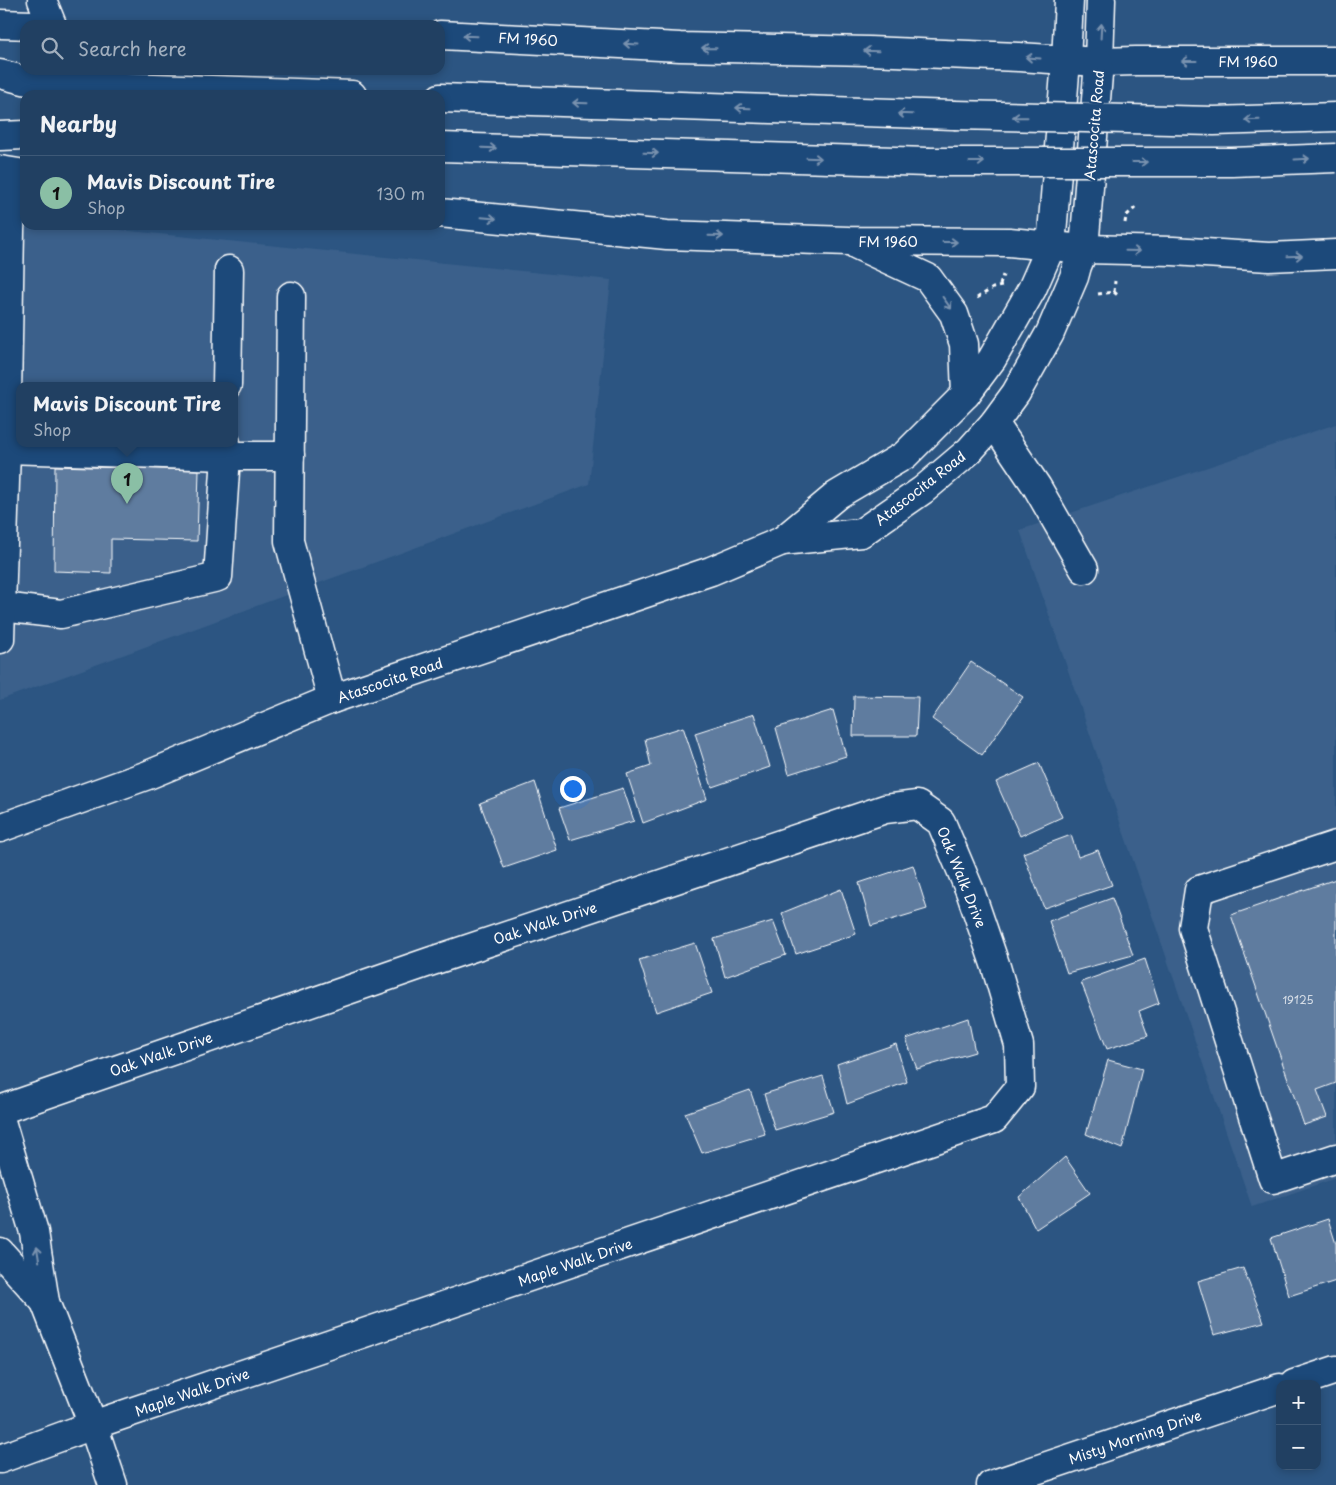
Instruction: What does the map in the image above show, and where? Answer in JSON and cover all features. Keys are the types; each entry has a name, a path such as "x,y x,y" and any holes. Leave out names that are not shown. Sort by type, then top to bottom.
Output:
{"main road":[{"path":"42,0 50,20"},
{"name":"Atascocita Road","path":"0,828 148,774 332,699 711,571 782,541 837,495 905,455 966,394 992,359 1032,289 1051,246 1069,0"},
{"name":"Atascocita Road","path":"782,541 861,533 923,490 969,451 1016,393 1050,333 1074,278 1084,249 1099,62 1101,0"},
{"path":"0,24 20,25"},
{"name":"FM 1960","path":"445,35 680,48 869,51 1099,62 1136,60 1336,60"},
{"path":"0,74 39,84 210,90"},
{"path":"445,98 954,115 1214,121 1336,117"},
{"path":"0,136 20,135"},
{"path":"445,147 928,162 1232,162 1336,158"},
{"path":"0,639 4,458 5,230 13,172"},
{"name":"FM 1960","path":"445,213 667,234 849,241 1009,242 1084,249 1173,251 1269,257 1336,254"},
{"path":"849,241 928,278 954,314 964,344 966,394"},
{"path":"227,382 229,270"},
{"path":"291,296 289,541 332,699"},
{"path":"994,422 1037,487 1084,569"},
{"path":"4,458 226,449 290,456"},
{"path":"2,607 61,614 218,577 226,449"},
{"name":"Oak Walk Drive","path":"0,1110 448,955 886,809 917,805 941,822 970,891 996,967"},
{"path":"1336,845 1199,890 1194,928 1273,1179 1336,1158"},
{"name":"Maple Walk Drive","path":"0,1459 93,1425 994,1119 1020,1087 1019,1045 996,967"},
{"path":"0,1118 34,1232 45,1302 93,1425 113,1485"},
{"path":"0,1252 45,1302"},
{"path":"1306,1380 1336,1370"},
{"name":"Misty Morning Drive","path":"991,1485 1276,1389"}],"path":[{"path":"1125,229 1126,216 1136,207"},
{"path":"973,301 993,288 1000,286 1004,275"},
{"path":"1114,292 1115,281"},
{"path":"1097,294 1114,292 1120,297"}],"shaded area":[{"path":"0,218 20,220 20,230 120,230 611,280 589,484 0,700"},
{"path":"1336,424 1336,1178 1252,1207 1020,530"}],"building":[{"path":"55,466 199,470 197,541 111,539 111,573 54,571"},
{"path":"971,662 1023,697 982,755 932,719"},
{"path":"854,696 918,697 916,736 853,736"},
{"path":"833,710 846,756 789,774 776,728"},
{"path":"754,714 770,767 712,787 695,733"},
{"path":"683,727 707,799 643,823 627,774 651,766 645,739"},
{"path":"1039,763 1062,817 1020,836 996,782"},
{"path":"535,782 557,850 504,868 480,803"},
{"path":"623,788 634,821 570,840 559,808"},
{"path":"1071,835 1078,857 1098,850 1112,885 1044,908 1023,853"},
{"path":"913,865 927,909 871,926 859,883"},
{"path":"1336,879 1336,1083 1317,1090 1327,1117 1304,1125 1231,915"},
{"path":"841,889 856,934 796,954 782,913"},
{"path":"1112,898 1133,955 1067,973 1049,921"},
{"path":"773,921 786,955 725,977 714,939"},
{"path":"695,943 712,993 656,1012 639,960"},
{"path":"1145,959 1159,1003 1139,1011 1148,1036 1107,1049 1081,982"},
{"path":"968,1018 975,1052 917,1069 906,1039"},
{"path":"896,1044 907,1082 847,1104 837,1064"},
{"path":"1108,1060 1142,1069 1122,1149 1086,1134"},
{"path":"823,1076 834,1112 775,1130 764,1094"},
{"path":"750,1090 765,1134 702,1153 685,1113"},
{"path":"1065,1157 1090,1193 1036,1229 1019,1197"},
{"path":"1328,1219 1336,1244 1336,1281 1289,1296 1271,1238"},
{"path":"1243,1268 1264,1322 1214,1335 1198,1281"}],"place":[{"name":"Mavis Discount Tire","path":"127,504"}]}
